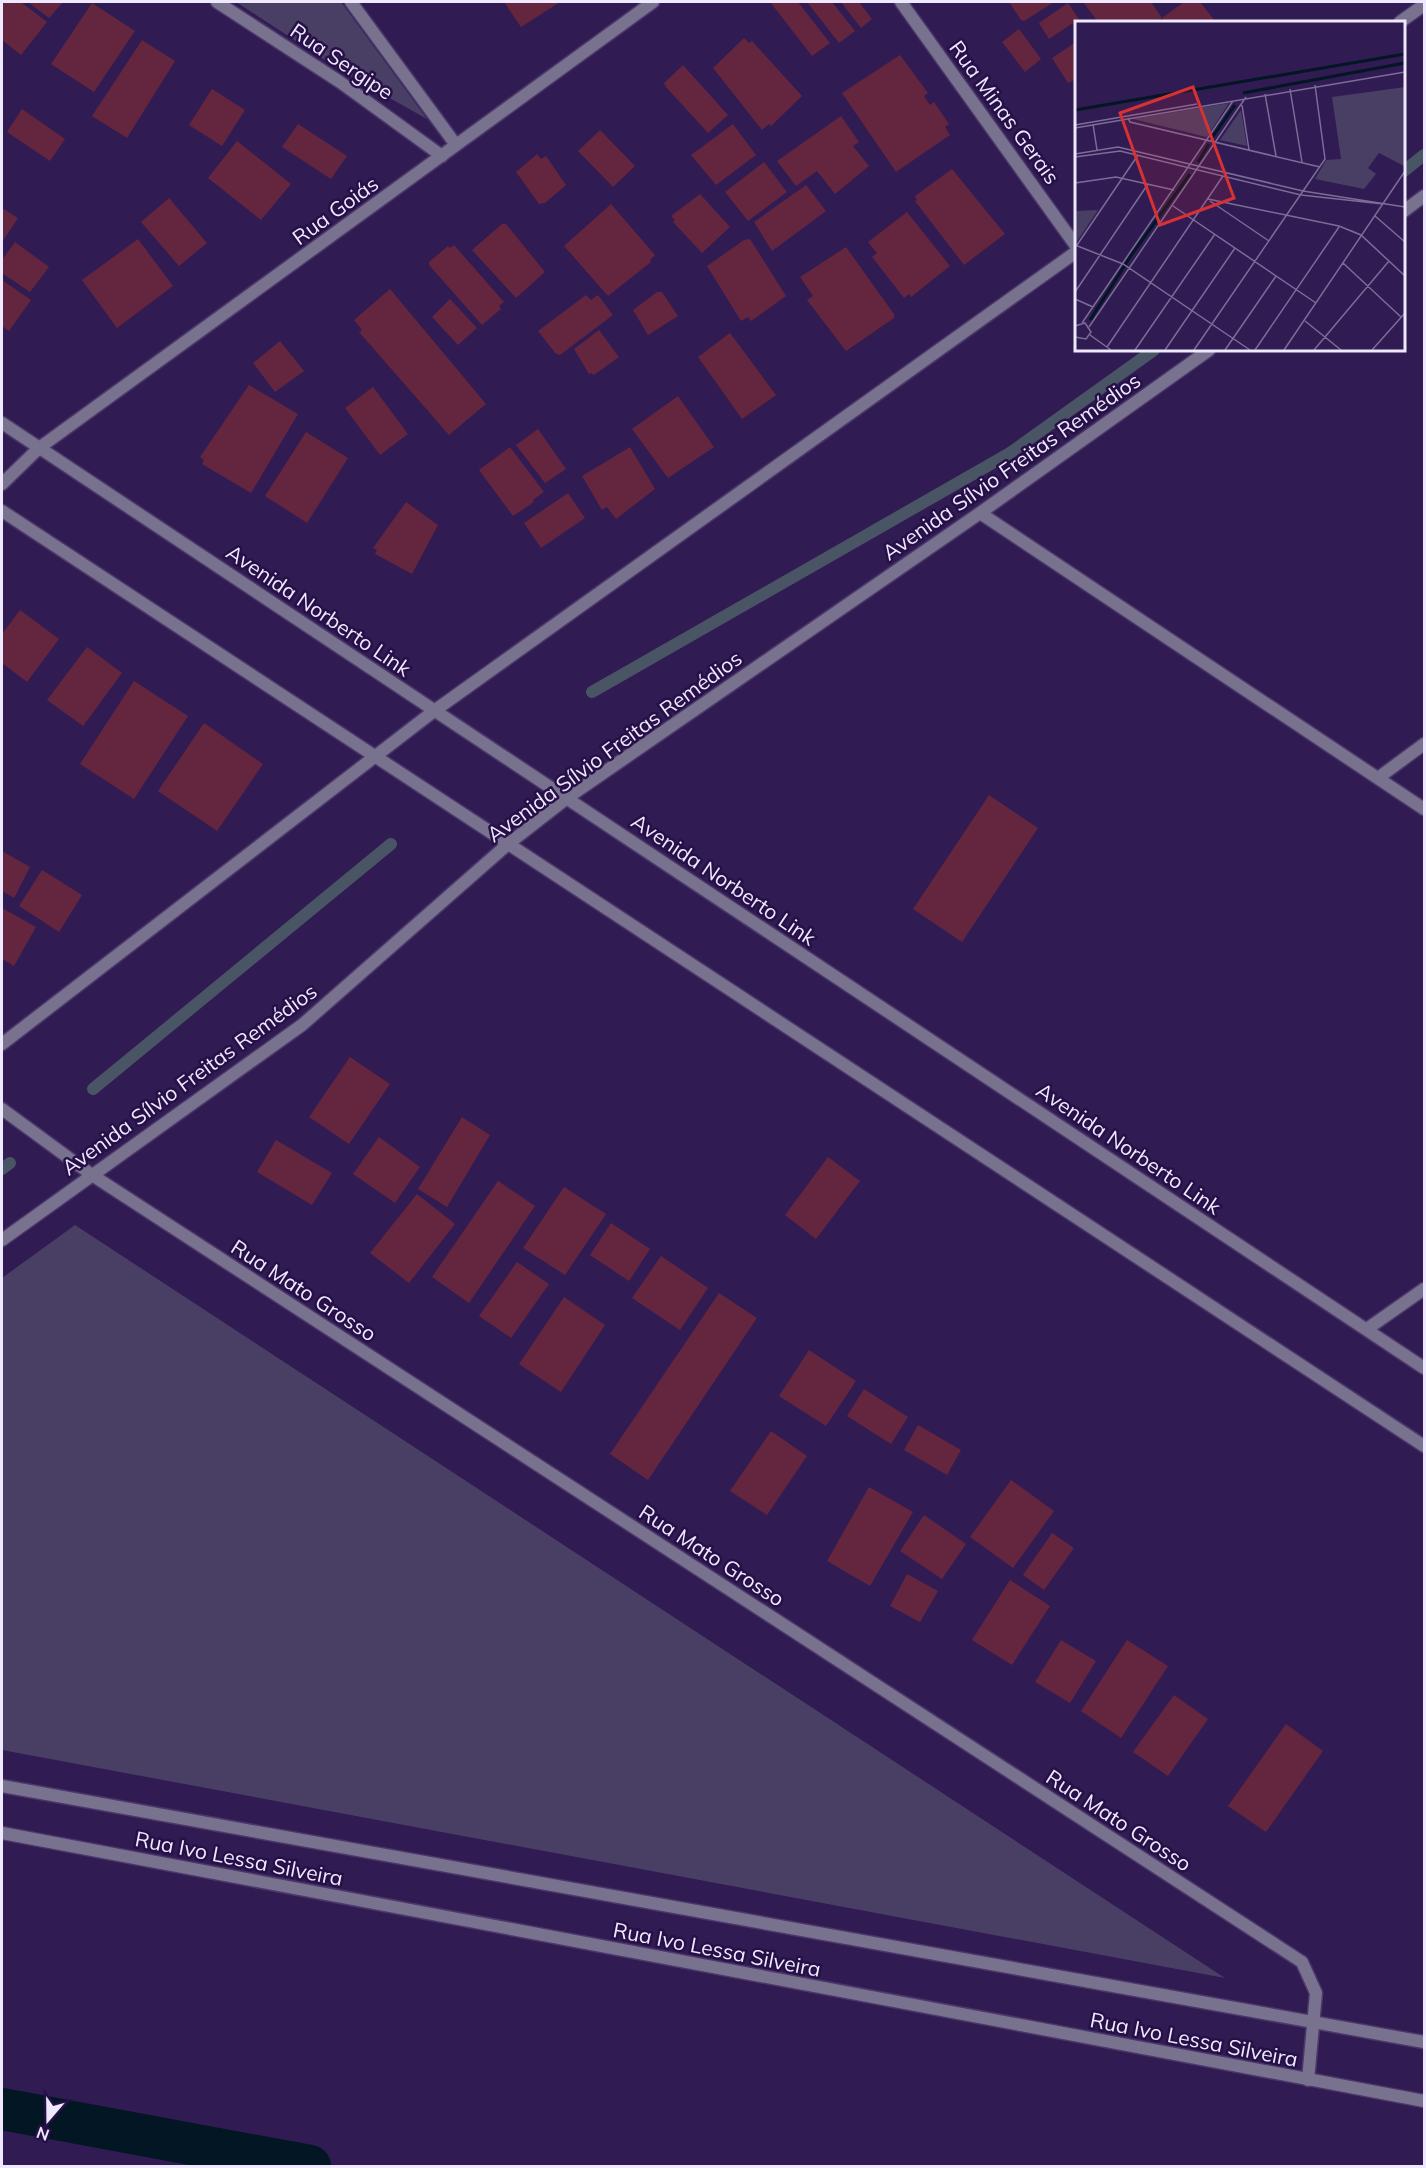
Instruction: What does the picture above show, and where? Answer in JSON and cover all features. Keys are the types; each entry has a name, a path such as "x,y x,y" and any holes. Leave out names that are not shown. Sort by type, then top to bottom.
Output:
{"street":[{"name":"Rua Sergipe","path":"218,2 340,82 442,156"},
{"path":"351,2 456,145"},
{"name":"Rua Goiás","path":"2,484 39,448 653,2"},
{"name":"Rua Minas Gerais","path":"901,2 1075,243"},
{"path":"1401,21 1425,5"},
{"path":"1405,210 1425,196"},
{"path":"2,1044 435,711 1075,253"},
{"name":"Avenida Sílvio Freitas Remédios","path":"2,1240 302,1025 508,844 567,798 980,513 1208,351"},
{"name":"Avenida Norberto Link","path":"2,423 1425,1368"},
{"path":"2,511 1425,1446"},
{"path":"980,513 1425,809"},
{"path":"1378,778 1425,744"},
{"name":"Rua Mato Grosso","path":"2,1109 92,1175 1302,1962 1316,1993 1308,2080"},
{"path":"1367,1329 1425,1289"},
{"name":"Rua Ivo Lessa Silveira","path":"2,1786 1314,2024 1425,2042"},
{"name":"Rua Ivo Lessa Silveira","path":"2,1833 1425,2101"}],"shaded area":[{"path":"236,2 341,2 427,119 345,73"},
{"path":"75,1225 1225,1978 2,1750 2,1278"}],"building":[{"path":"2,2 21,2 47,22 21,55 2,40"},
{"path":"28,2 63,2 49,18"},
{"path":"504,2 560,2 521,27"},
{"path":"770,2 798,2 830,43 812,56"},
{"path":"807,2 832,2 855,31 839,43"},
{"path":"841,2 859,2 872,19 861,28"},
{"path":"1009,2 1054,2 1024,21"},
{"path":"1083,2 1151,2 1162,18 1157,21 1097,21"},
{"path":"1184,2 1200,2 1215,21 1165,21 1162,18"},
{"path":"92,3 135,31 94,92 51,64"},
{"path":"1068,3 1079,19 1049,39 1039,23"},
{"path":"1019,29 1041,59 1025,72 1002,42"},
{"path":"744,38 749,43 752,41 802,96 771,126 769,124 762,130 713,68"},
{"path":"142,40 175,61 127,138 92,116"},
{"path":"1075,43 1075,80 1068,83 1052,58"},
{"path":"900,55 928,93 924,96 930,105 934,102 949,124 945,127 950,135 896,172 842,93"},
{"path":"683,65 728,115 708,133 664,83"},
{"path":"212,89 245,110 222,146 189,125"},
{"path":"22,109 65,139 50,161 7,132"},
{"path":"841,116 859,142 853,146 869,166 835,194 817,171 796,186 777,161"},
{"path":"298,124 347,156 331,179 282,147"},
{"path":"733,124 756,155 716,185 691,155"},
{"path":"600,130 635,166 613,187 578,151"},
{"path":"237,141 291,184 261,220 208,178"},
{"path":"537,154 541,159 546,156 566,185 545,203 539,204 516,172"},
{"path":"764,162 787,192 748,221 725,192"},
{"path":"952,169 1005,234 964,265 915,201 917,200 915,196"},
{"path":"806,185 826,211 772,251 754,222"},
{"path":"700,194 730,227 702,253 673,222 675,220 671,216"},
{"path":"169,198 207,243 179,266 141,222"},
{"path":"611,204 655,255 650,260 651,262 608,296 564,246"},
{"path":"2,208 18,218 2,242"},
{"path":"907,212 950,266 911,297 909,294 904,298 872,257 877,253 868,242"},
{"path":"502,224 506,224 545,272 516,298 472,250"},
{"path":"138,239 173,286 117,328 82,280"},
{"path":"750,239 786,296 751,321 748,317 741,321 707,266 744,240"},
{"path":"15,242 49,267 30,292 2,273 2,260"},
{"path":"454,245 504,302 499,306 501,309 482,325 429,265 429,262 448,246 450,248"},
{"path":"846,247 894,314 894,318 846,351 807,300 813,296 800,277"},
{"path":"2,280 31,300 9,331 2,326"},
{"path":"390,289 486,404 449,435 359,332 362,330 354,320"},
{"path":"657,292 662,292 678,316 648,335 633,310"},
{"path":"586,295 591,300 598,295 613,315 560,355 556,354 538,331"},
{"path":"450,299 477,328 458,345 432,317"},
{"path":"599,330 619,357 594,375 589,374 574,349"},
{"path":"730,333 776,395 742,419 698,357"},
{"path":"280,341 304,371 275,392 253,363"},
{"path":"249,385 298,414 251,493 202,464 204,460 200,457"},
{"path":"373,387 408,434 380,455 345,408"},
{"path":"678,396 714,447 668,478 632,429"},
{"path":"538,429 566,469 545,483 516,445"},
{"path":"306,432 348,458 307,523 265,496"},
{"path":"510,447 544,492 513,516 479,470"},
{"path":"630,447 655,489 616,519 607,507 602,510 582,476"},
{"path":"568,493 585,518 541,548 524,523"},
{"path":"406,502 438,525 412,574 375,554 377,550 373,548"},
{"path":"20,610 59,639 27,682 2,663 2,634"},
{"path":"87,647 122,673 83,726 47,700"},
{"path":"134,681 188,716 134,799 80,764"},
{"path":"204,723 263,764 217,831 158,791"},
{"path":"989,795 1038,828 962,942 913,909"},
{"path":"2,851 30,867 14,898 2,891"},
{"path":"42,870 82,895 59,932 19,906"},
{"path":"2,908 36,927 14,966 2,959"},
{"path":"350,1057 390,1084 349,1144 309,1117"},
{"path":"462,1117 490,1135 447,1207 418,1189"},
{"path":"379,1137 420,1167 395,1203 353,1174"},
{"path":"276,1140 332,1173 312,1205 257,1172"},
{"path":"828,1157 860,1181 816,1239 785,1215"},
{"path":"498,1181 535,1206 469,1303 432,1277"},
{"path":"564,1187 606,1214 565,1275 523,1248"},
{"path":"417,1194 455,1224 409,1283 370,1253"},
{"path":"611,1223 650,1249 629,1281 590,1255"},
{"path":"661,1256 708,1288 680,1330 632,1298"},
{"path":"517,1262 549,1284 511,1338 479,1316"},
{"path":"719,1293 757,1318 648,1480 610,1454"},
{"path":"564,1297 605,1325 561,1392 519,1364"},
{"path":"809,1350 856,1381 826,1426 779,1396"},
{"path":"864,1389 908,1417 891,1444 847,1416"},
{"path":"918,1425 961,1450 947,1475 904,1450"},
{"path":"771,1431 807,1456 767,1515 730,1491"},
{"path":"1011,1480 1054,1511 1013,1568 970,1537"},
{"path":"869,1487 913,1512 870,1586 827,1561"},
{"path":"924,1515 966,1544 942,1579 900,1551"},
{"path":"1052,1533 1074,1548 1044,1590 1023,1575"},
{"path":"907,1574 938,1591 920,1622 890,1606"},
{"path":"1010,1580 1050,1606 1012,1665 972,1640"},
{"path":"1061,1640 1096,1661 1070,1703 1035,1682"},
{"path":"1127,1640 1168,1666 1121,1738 1081,1711"},
{"path":"1174,1695 1208,1719 1168,1776 1133,1752"},
{"path":"1286,1724 1323,1751 1266,1832 1228,1806"}],"waterway":[{"path":"1405,170 1424,155"},
{"path":"592,692 1010,453 1153,351"},
{"path":"93,1089 391,844"},
{"path":"2,1169 10,1163"},
{"path":"2,2109 310,2166"}]}
